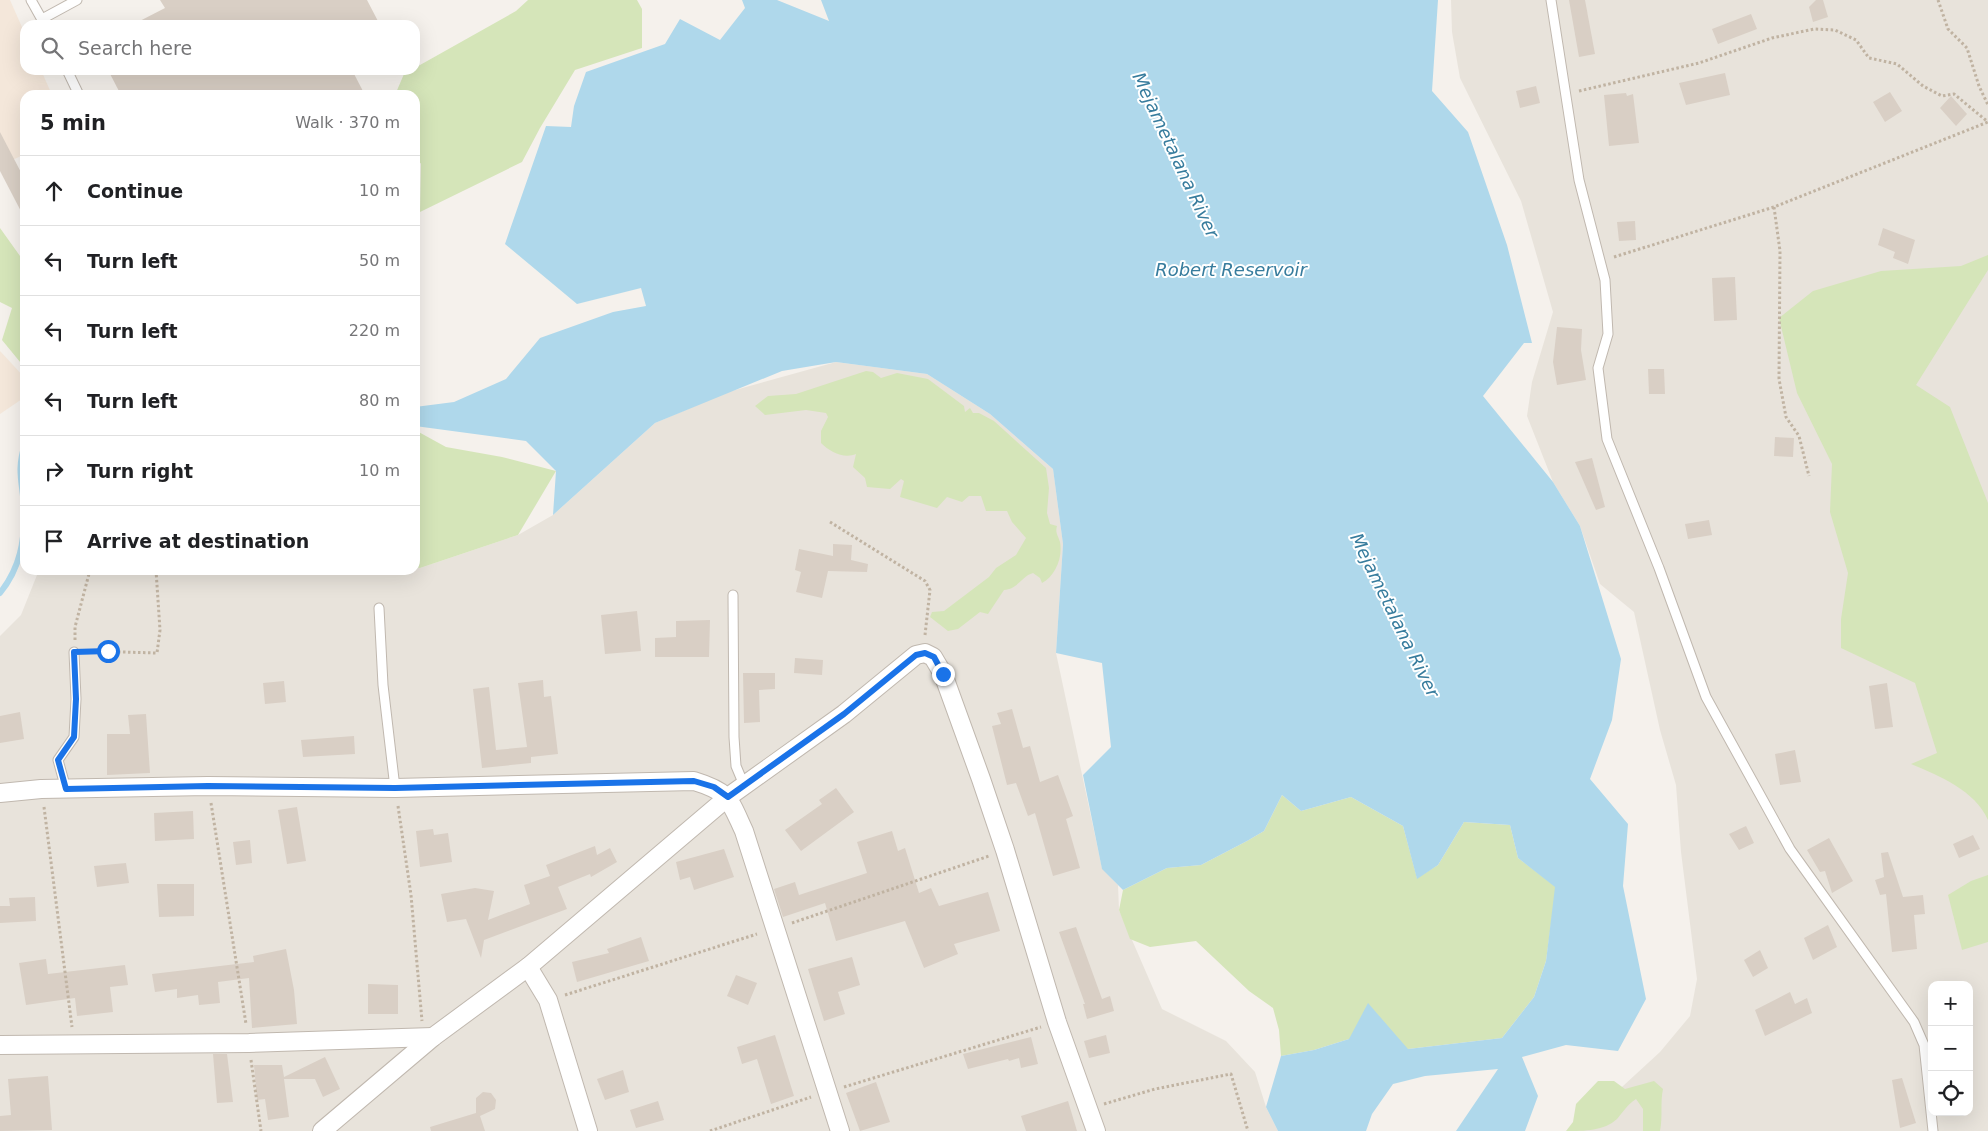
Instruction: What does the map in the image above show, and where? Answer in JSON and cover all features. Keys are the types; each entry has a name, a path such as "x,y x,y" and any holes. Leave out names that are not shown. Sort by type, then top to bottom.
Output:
{"street":[{"path":"322,1131 428,1037 528,967 728,797 844,714 916,655 925,653 934,657 943,674 981,779 1005,850 1057,1022 1096,1131"},
{"path":"0,793 41,789 208,786 395,788 694,781 714,787 728,797 744,831 840,1131"},
{"path":"528,967 548,1000 588,1131"},
{"path":"0,1045 249,1043 428,1037"}],"lane":[{"path":"31,0 42,20"},
{"path":"46,20 77,0"},
{"path":"1551,0 1579,180 1605,280 1608,334 1598,368 1607,439 1659,568 1706,697 1790,849 1914,1022 1924,1045 1933,1131"},
{"path":"69,75 77,90"},
{"path":"733,595 736,766 744,785"},
{"path":"379,608 383,685 395,788"},
{"path":"66,789 58,760 74,737 76,699 74,652"}],"path":[{"path":"1938,0 1948,29 1967,48 1979,86 1988,104"},
{"path":"1566,95 1646,74 1699,63 1772,38 1814,29 1835,30 1856,40 1869,58 1897,64 1923,86 1942,96 1954,94 1988,122 1774,207 1601,260"},
{"path":"1774,207 1780,251 1779,379 1786,417 1799,436 1809,476"},
{"path":"830,522 925,581 930,590 925,625 925,653"},
{"path":"89,575 75,627 74,652 157,653 160,630 156,575"},
{"path":"208,786 249,1043 261,1131"},
{"path":"395,788 411,895 428,1037"},
{"path":"41,789 75,1045"},
{"path":"710,1131 828,1091 1057,1022"},
{"path":"1087,1109 1156,1089 1231,1074 1248,1131"}],"shaded area":[{"path":"0,0 10,0 20,23 20,75 43,75 50,90 20,90 20,156 0,166"},
{"path":"1451,0 1988,0 1988,1131 1574,1131 1660,1052 1690,1016 1697,979 1681,852 1676,785 1660,730 1634,612 1600,584 1580,526 1553,482 1527,416 1532,382 1553,312 1521,201 1460,78 1452,32"},
{"path":"0,351 20,373 20,400 0,414"},
{"path":"836,362 927,374 990,414 1053,469 1063,544 1056,653 1102,868 1118,885 1119,910 1162,1009 1226,1041 1255,1072 1266,1107 1278,1131 0,1131 0,636 21,615 37,575 420,575 420,568 518,535 553,515 655,423 728,392"}],"green space":[{"path":"528,0 637,0 642,9 642,48 575,70 522,162 420,212 420,90 397,90 404,75 420,75 420,65 516,11"},
{"path":"0,228 20,256 20,362 2,340 12,308 0,302"},
{"path":"1988,255 1988,270 1916,385 1950,407 1988,503 1988,820 1982,809 1965,792 1944,779 1911,764 1937,753 1915,683 1841,648 1841,619 1848,573 1830,512 1832,464 1797,393 1779,318 1813,291 1881,271 1961,266"},
{"path":"866,371 873,372 881,378 897,373 928,379 964,406 965,412 970,408 973,413 979,413 994,421 1046,468 1049,488 1047,513 1050,524 1057,526 1061,548 1057,566 1047,580 1042,583 1040,578 1033,573 1029,575 1013,587 1004,590 988,614 980,612 958,629 948,631 930,617 932,612 944,611 989,577 996,568 1016,555 1026,538 1012,522 1007,511 986,511 981,496 969,496 962,502 947,497 937,508 900,497 904,481 901,479 890,489 867,487 865,478 853,467 856,454 847,456 837,454 821,443 821,431 828,417 826,413 806,410 765,415 755,406 768,396 796,394"},
{"path":"420,433 446,447 502,457 556,471 518,535 420,568"},
{"path":"1282,795 1301,811 1351,797 1403,826 1417,878 1438,865 1464,822 1510,825 1518,858 1556,887 1546,961 1534,997 1502,1038 1408,1049 1349,1039 1314,1050 1281,1056 1279,1030 1273,1008 1249,991 1196,941 1150,947 1130,939 1119,910 1123,890 1167,868 1201,865 1264,831"},
{"path":"1988,875 1988,942 1962,950 1948,895 1971,881"},
{"path":"1598,1081 1614,1081 1625,1089 1654,1081 1663,1089 1660,1131 1643,1131 1643,1109 1636,1099 1617,1119 1606,1126 1587,1130 1566,1131 1573,1122 1576,1104"}],"water":[{"name":"Robert Reservoir","path":"742,0 777,0 829,21 821,0 1438,0 1432,91 1468,132 1507,245 1532,343 1524,343 1483,396 1553,482 1580,526 1621,659 1612,720 1590,779 1628,824 1623,886 1646,999 1618,1051 1566,1045 1522,1057 1538,1096 1525,1131 1456,1131 1498,1069 1425,1076 1393,1084 1372,1114 1366,1131 1278,1131 1266,1107 1281,1056 1314,1050 1349,1039 1368,1003 1408,1049 1502,1038 1534,997 1546,961 1555,887 1518,858 1510,825 1464,822 1438,865 1417,879 1403,826 1351,797 1301,811 1282,795 1264,831 1201,865 1167,868 1123,890 1102,869 1083,775 1111,747 1102,663 1056,653 1063,544 1053,469 990,414 927,374 836,362 782,371 655,423 553,515 556,471 526,441 420,427 420,406 454,402 506,379 540,338 613,312 646,306 641,288 577,304 505,244 546,126 571,127 574,106 586,72 665,44 680,19 720,40 745,8"}],"building":[{"path":"160,0 367,0 377,20 142,20 165,8"},
{"path":"1569,0 1585,0 1595,54 1579,57"},
{"path":"1816,0 1823,0 1828,17 1813,22 1809,7"},
{"path":"1751,14 1757,29 1718,44 1712,29"},
{"path":"1725,73 1730,95 1686,105 1679,83"},
{"path":"111,75 355,75 362,90 118,90"},
{"path":"1536,86 1540,103 1520,108 1516,91"},
{"path":"1890,92 1902,111 1885,122 1873,102"},
{"path":"1626,93 1627,96 1633,94 1639,143 1609,146 1604,95"},
{"path":"1951,96 1967,114 1956,126 1940,108"},
{"path":"0,132 20,170 20,209 0,171"},
{"path":"1635,221 1636,240 1619,241 1617,222"},
{"path":"1883,228 1915,240 1908,264 1893,258 1895,252 1878,245"},
{"path":"1735,277 1737,320 1714,321 1712,278"},
{"path":"1557,327 1582,329 1581,350 1586,380 1557,385 1553,362"},
{"path":"1648,369 1664,369 1665,394 1649,394"},
{"path":"1775,437 1794,438 1793,457 1774,456"},
{"path":"1592,458 1605,507 1596,510 1575,462"},
{"path":"1709,520 1712,535 1688,539 1685,524"},
{"path":"833,544 852,545 851,560 868,564 867,572 828,571 822,598 796,592 801,572 795,570 799,549 833,556"},
{"path":"637,611 641,651 605,654 601,615"},
{"path":"710,620 709,657 655,657 655,638 676,637 676,621"},
{"path":"795,658 823,660 822,675 794,673"},
{"path":"743,673 775,673 775,689 759,690 760,722 744,723"},
{"path":"543,680 544,697 551,696 558,754 531,757 531,763 482,768 473,689 489,687 496,750 527,747 518,683"},
{"path":"284,681 286,702 265,704 263,683"},
{"path":"1887,683 1893,727 1875,729 1869,686"},
{"path":"1012,709 1023,748 1030,746 1040,782 1058,775 1073,816 1066,819 1080,868 1053,876 1035,813 1028,816 1016,783 1007,785 992,726 1001,724 997,713"},
{"path":"20,712 24,739 0,743 0,716"},
{"path":"146,714 150,773 107,775 107,734 130,734 128,715"},
{"path":"354,736 355,754 303,757 301,740"},
{"path":"1795,750 1801,782 1780,785 1775,754"},
{"path":"836,788 854,812 801,851 785,830 822,804 819,800"},
{"path":"297,807 306,861 287,864 278,810"},
{"path":"193,811 194,839 155,841 154,813"},
{"path":"1746,826 1754,843 1739,850 1729,834"},
{"path":"433,829 434,835 448,833 452,862 420,867 416,831"},
{"path":"892,831 898,851 905,848 919,893 931,888 939,906 988,892 1000,931 954,944 958,954 924,968 905,921 836,941 825,903 783,917 774,889 795,882 799,895 867,873 857,842"},
{"path":"1973,835 1980,849 1959,858 1953,844"},
{"path":"1829,838 1853,881 1832,893 1825,871 1820,872 1807,850"},
{"path":"250,840 252,863 236,865 233,842"},
{"path":"595,846 597,855 610,848 617,862 591,877 590,874 558,887 567,909 484,940 481,958 466,919 447,922 441,894 475,888 494,891 488,920 530,904 524,885 550,876 546,865"},
{"path":"724,849 734,877 694,890 690,877 680,880 676,862"},
{"path":"1888,852 1903,897 1923,895 1925,914 1914,915 1917,949 1892,952 1886,894 1880,895 1875,880 1884,877 1881,853"},
{"path":"126,863 129,883 97,887 94,866"},
{"path":"157,884 194,884 194,916 159,917"},
{"path":"35,897 36,921 0,923 0,906 10,906 9,898"},
{"path":"1828,925 1837,947 1813,960 1804,938"},
{"path":"1076,927 1102,999 1110,996 1114,1011 1087,1019 1083,1004 1085,1004 1059,932"},
{"path":"641,937 649,961 577,982 572,962 609,953 607,949"},
{"path":"286,949 294,990 297,1024 252,1028 249,978 218,982 220,1003 199,1005 198,995 177,998 177,989 155,992 152,974 254,962 253,956"},
{"path":"1760,950 1768,968 1753,977 1744,960"},
{"path":"852,957 860,985 838,992 845,1014 824,1021 808,969"},
{"path":"46,959 48,974 125,965 128,985 110,987 113,1012 77,1016 75,998 26,1005 19,963"},
{"path":"736,975 757,983 748,1005 727,996"},
{"path":"368,984 398,985 398,1014 368,1014"},
{"path":"1790,992 1795,1004 1807,998 1812,1013 1765,1036 1755,1010"},
{"path":"775,1035 794,1096 771,1104 757,1059 742,1064 737,1047"},
{"path":"1106,1035 1110,1053 1089,1058 1084,1041"},
{"path":"1031,1037 1038,1064 1021,1068 1019,1058 968,1069 963,1054"},
{"path":"213,1054 227,1054 233,1102 217,1103"},
{"path":"325,1057 340,1089 323,1097 315,1079 284,1079 289,1117 268,1120 265,1099 257,1100 254,1065 282,1065 284,1077"},
{"path":"623,1070 629,1092 605,1100 597,1079"},
{"path":"48,1076 52,1130 0,1131 0,1116 11,1115 8,1079"},
{"path":"1902,1078 1916,1123 1900,1128 1892,1080"},
{"path":"876,1082 890,1122 860,1131 846,1093"},
{"path":"483,1092 491,1093 496,1100 495,1109 480,1116 485,1131 431,1131 430,1127 476,1113 476,1098"},
{"path":"658,1101 664,1120 636,1128 630,1110"},
{"path":"1068,1101 1077,1131 1026,1131 1021,1116"}],"waterway":[{"path":"0,593 7,584 20,554"}],"route":[{"path":"108,651 74,652 76,699 74,737 58,760 66,789 208,786 395,788 694,781 714,787 728,797 844,714 916,655 925,653 934,657 943,674"}],"water label":[{"name":"Mejametalana River","path":"1176,155"},
{"name":"Mejametalana River","path":"1395,615"}]}
